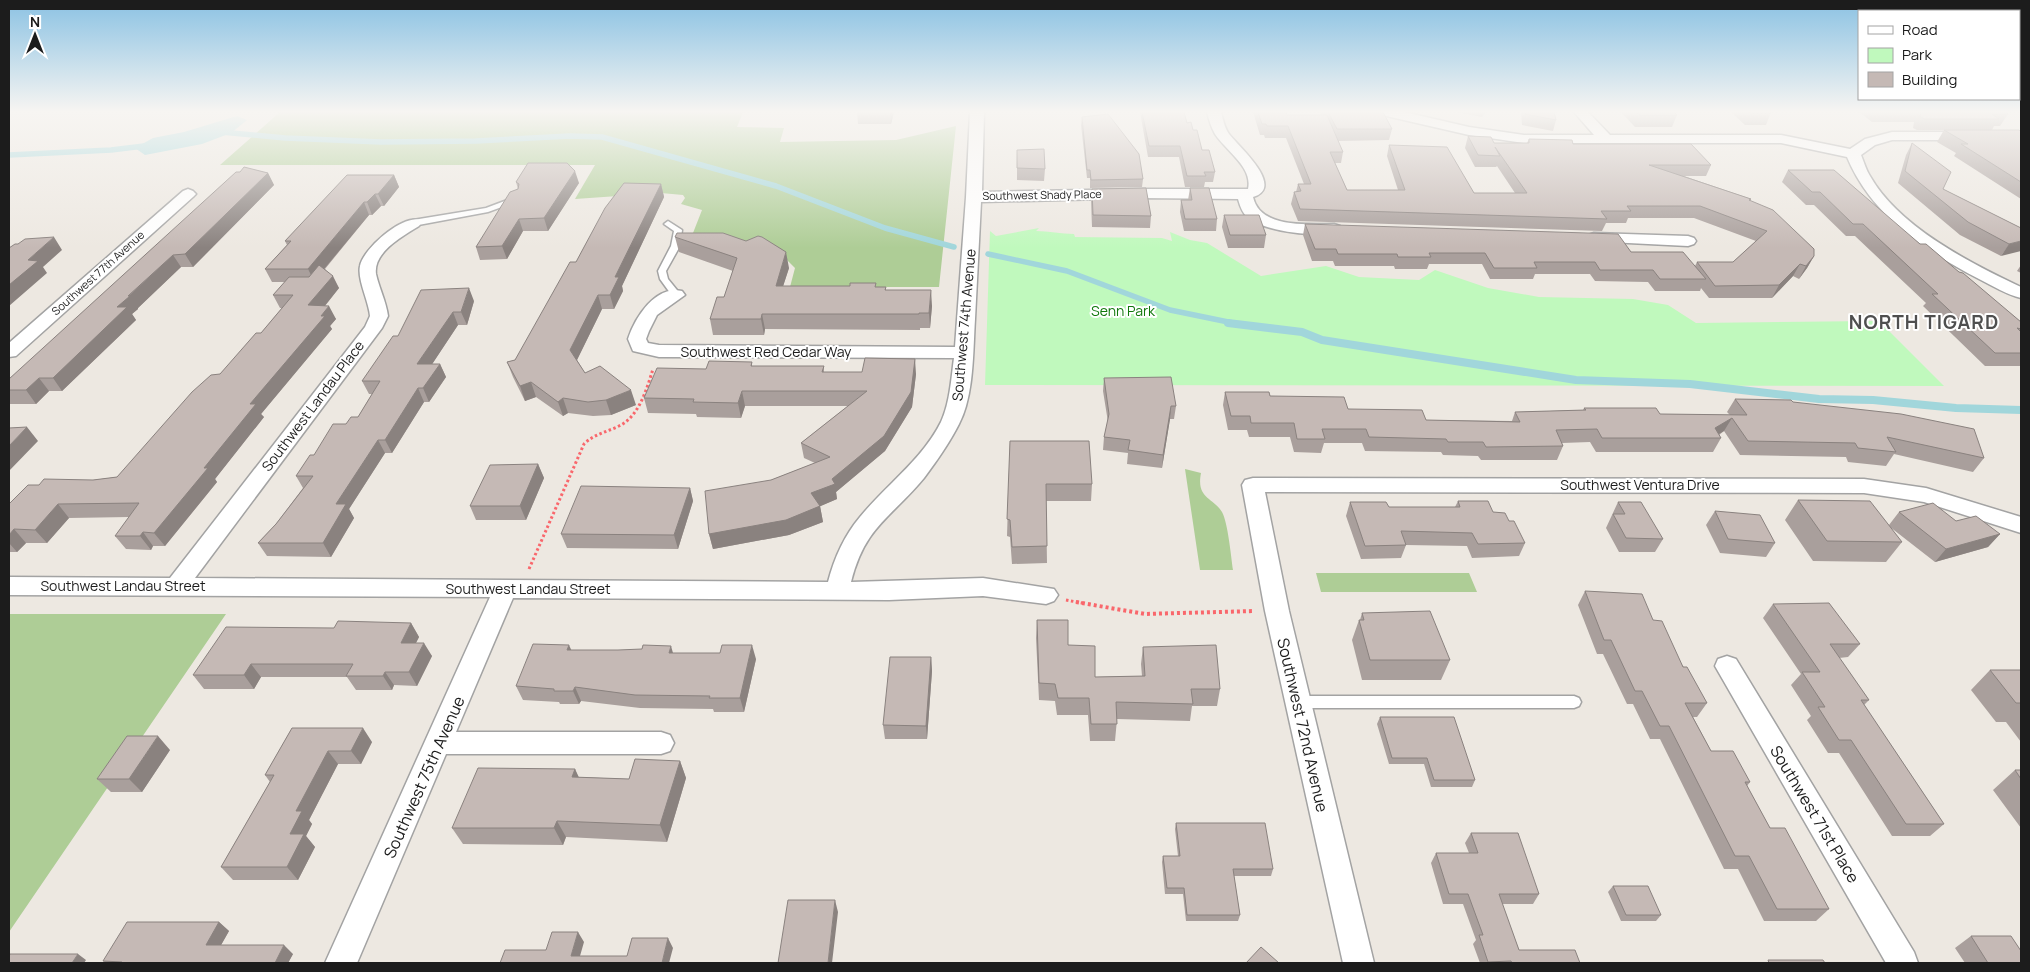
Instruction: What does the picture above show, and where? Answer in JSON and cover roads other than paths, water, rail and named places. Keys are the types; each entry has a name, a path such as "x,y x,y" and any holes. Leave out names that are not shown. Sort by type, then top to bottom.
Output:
{"street":[{"name":"Southwest 74th Avenue","path":"838,589 844,566 854,544 867,523 916,473 949,425 956,409 964,353 975,157"},
{"path":"1242,157 1253,170 1257,188 1256,192 1245,195 1248,208 1252,214 1277,224 1296,228 1354,230"},
{"path":"1854,157 1857,170 1868,187 1906,225 1966,265 2021,293"},
{"name":"Southwest 77th Avenue","path":"9,352 188,194"},
{"name":"Southwest Shady Place","path":"974,196 1092,194 1245,195"},
{"name":"Southwest Landau Place","path":"176,586 372,328 379,316 368,272 368,262 385,244 412,223"},
{"path":"1580,238 1688,242"},
{"name":"Southwest Red Cedar Way","path":"676,295 659,304 644,318 637,339 640,347 659,351 964,353"},
{"name":"Southwest Ventura Drive","path":"1253,485 1864,486 1926,495 2021,525"},
{"name":"Southwest 72nd Avenue","path":"1253,485 1278,612 1358,963"},
{"name":"Southwest Landau Street","path":"9,586 512,590 838,589 890,591 983,587 1046,596"},
{"name":"Southwest 75th Avenue","path":"340,963 439,743 512,590"},
{"name":"Southwest 71st Place","path":"1727,666 1903,963"},
{"path":"439,743 661,742"}],"lane":[{"path":"412,223 488,210 518,198"},
{"path":"668,224 678,230 679,236 677,244 662,271 664,279 676,295"},
{"path":"1298,702 1574,702"}],"waterway":[{"path":"674,157 776,186 885,228 954,247"},
{"path":"988,254 1067,271 1170,310 1238,324"},
{"path":"1228,323 1302,332 1322,340 1576,380 1690,384 1819,399 1873,400 1956,408 2021,410"}],"district":[{"name":"NORTH TIGARD","path":"1924,322"}],"park label":[{"name":"Senn Park","path":"1123,311"}]}
